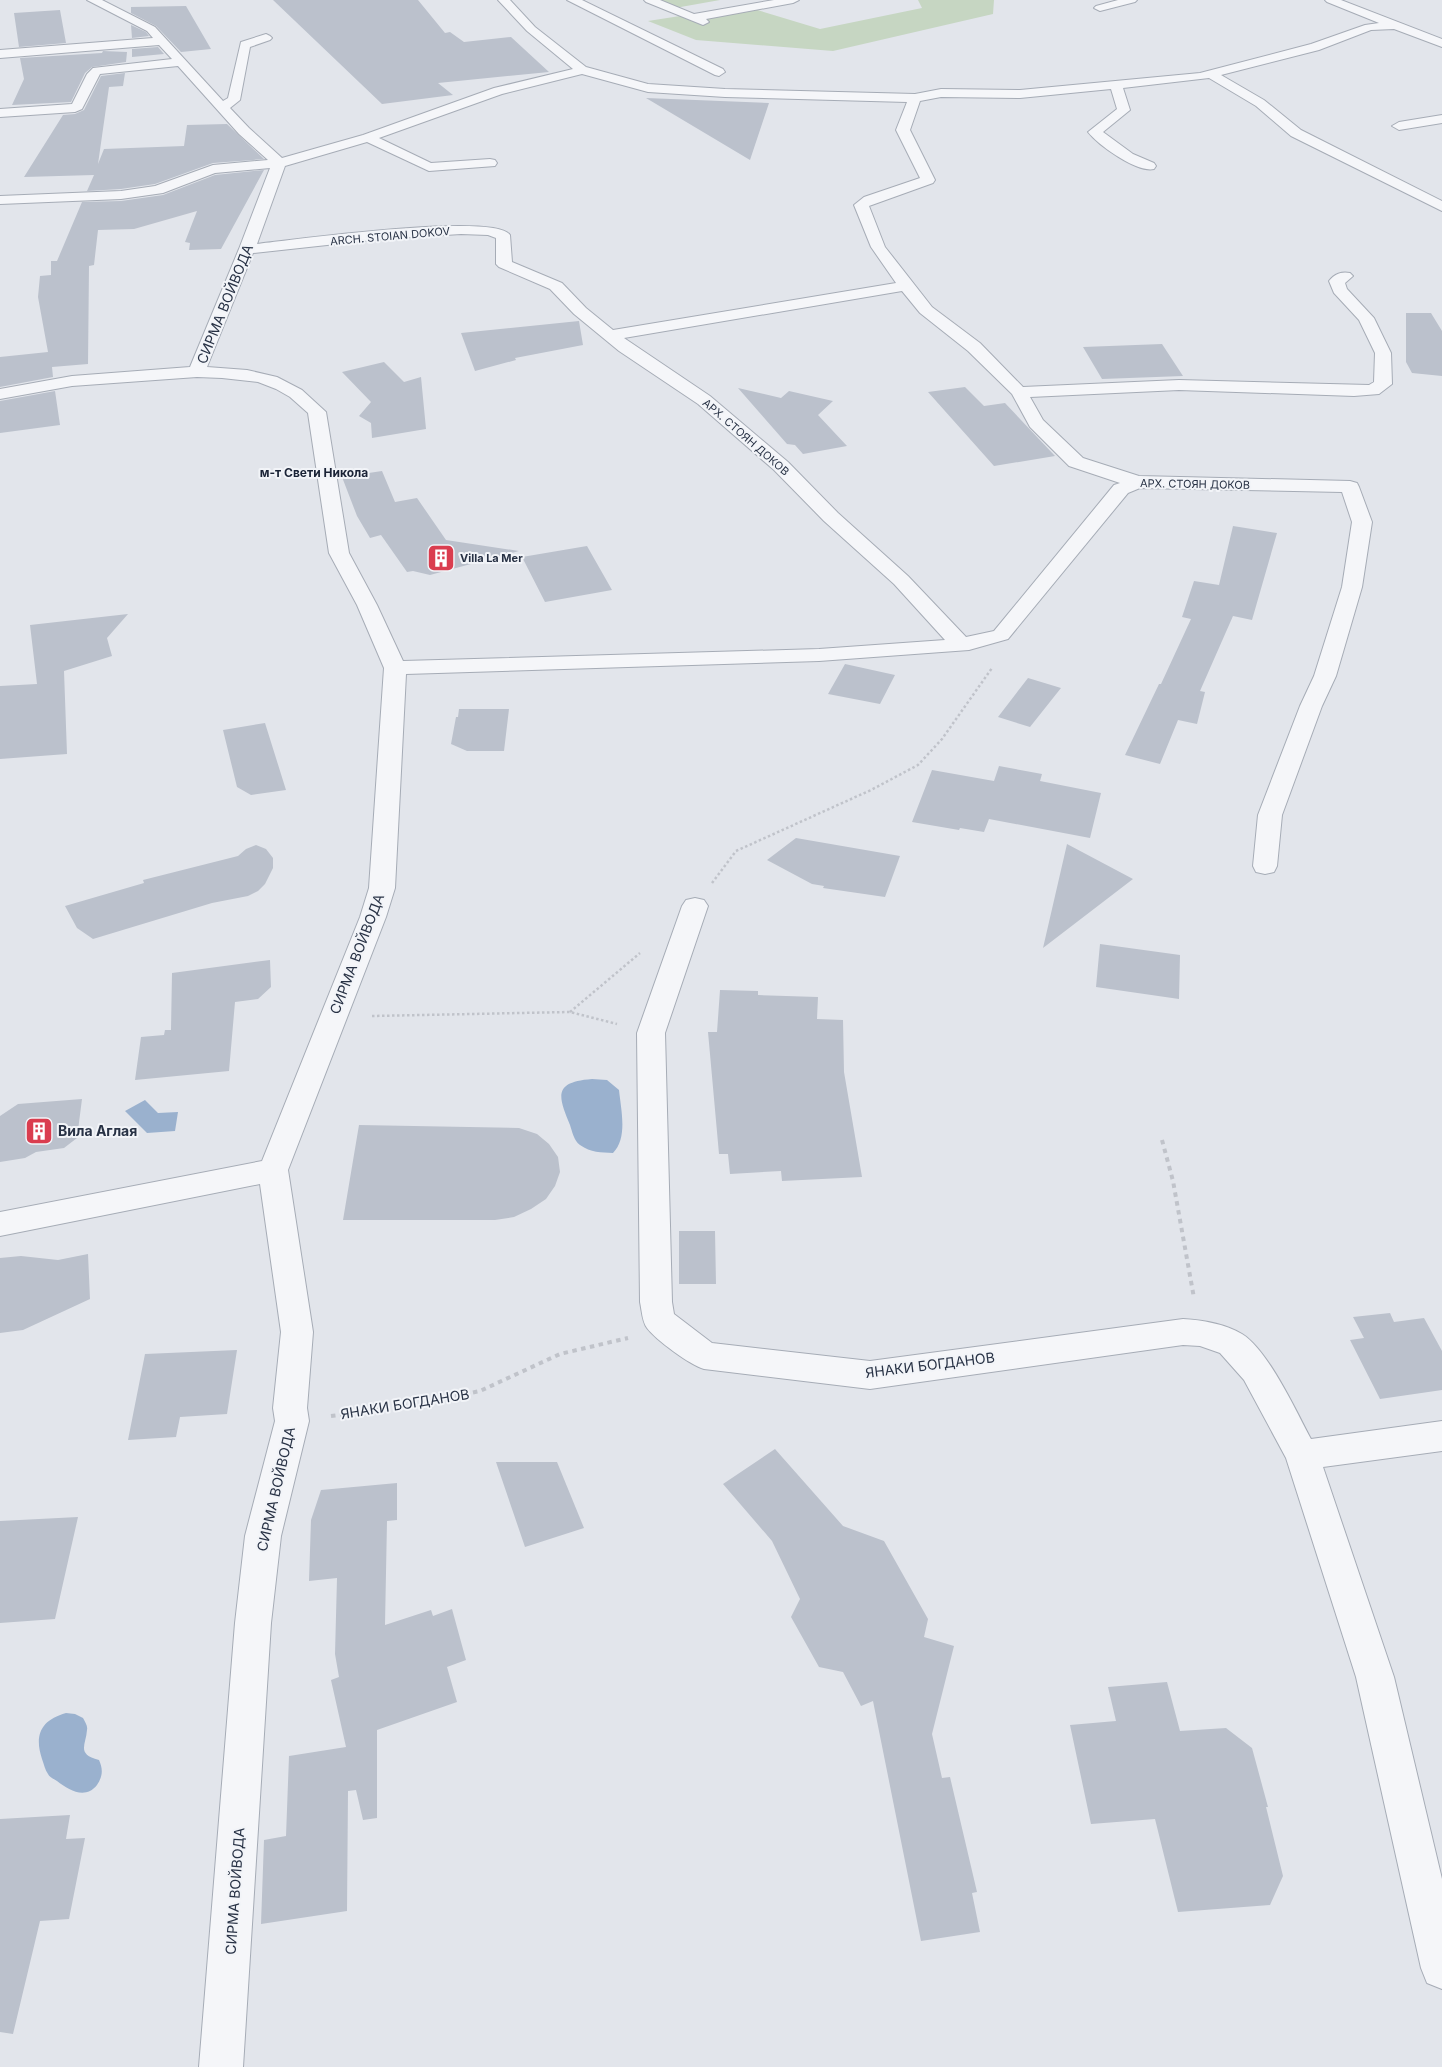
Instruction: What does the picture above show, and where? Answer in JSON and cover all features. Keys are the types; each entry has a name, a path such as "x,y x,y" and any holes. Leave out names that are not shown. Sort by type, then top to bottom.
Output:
{"street":[{"path":"92,0 151,29 244,131 279,163"},
{"path":"504,0 531,29 582,70 648,88 726,93 915,98 941,92 1020,94 1116,86 1212,75 1315,46 1369,27 1395,25"},
{"path":"573,0 719,72"},
{"path":"650,0 698,20 793,0"},
{"path":"1100,8 1131,0"},
{"path":"1331,0 1442,43"},
{"path":"222,107 234,100 245,45 266,38"},
{"path":"0,54 163,41"},
{"path":"0,113 70,109 76,106 93,74 97,72 181,62"},
{"path":"0,200 130,194 158,190 213,169 279,163 368,138 498,91 582,70"},
{"path":"1212,75 1260,103 1296,133 1442,207"},
{"path":"1116,86 1124,110 1095,132 1128,157 1149,166"},
{"path":"915,98 907,115 904,130 928,180 869,200 861,206 878,247 926,310 974,347 1019,392 1036,423 1076,462 1137,482"},
{"path":"1398,126 1442,119"},
{"path":"368,138 429,168 490,163"},
{"name":"СИРМА ВОЙВОДА","path":"221,2067 256,1594 263,1536 292,1421 290,1408 296,1332 273,1170 374,917 382,888 395,668 367,606 339,553 317,412 293,391 272,381 236,374 197,372 248,249 279,163"},
{"name":"ARCH. STOIAN DOKOV","path":"248,249 444,230 488,230 500,232 503,235 504,264"},
{"name":"АРХ. СТОЯН ДОКОВ","path":"504,264 556,286 580,311 610,335 704,400 781,466 831,517 901,580 961,645"},
{"path":"1019,392 1179,385 1275,387 1354,392 1373,390 1383,384 1383,353 1366,318 1340,290 1337,281 1345,276"},
{"path":"610,335 906,286"},
{"path":"0,394 72,381 197,372"},
{"name":"АРХ. СТОЯН ДОКОВ","path":"1001,635 1121,489 1137,482 1350,487 1362,522 1352,587 1325,676 1311,706 1270,814 1265,866"},
{"path":"395,668 819,655 961,645 1001,635"},
{"path":"659,1320 656,1302 650,1032 695,906"},
{"path":"0,1224 273,1170"},
{"name":"ЯНАКИ БОГДАНОВ","path":"659,1320 704,1356 870,1375 1182,1332 1202,1333 1231,1344 1256,1370 1302,1455 1375,1678 1442,1968"},
{"path":"1302,1455 1442,1436"}],"path":[{"path":"695,906 736,851 871,790 918,765 942,739 992,668 1001,635"},
{"path":"570,1012 644,950"},
{"path":"334,1016 570,1012 650,1032"},
{"path":"1162,1140 1173,1181 1187,1269 1202,1333"},
{"name":"ЯНАКИ БОГДАНОВ","path":"292,1421 402,1406 480,1391 560,1354 631,1337 659,1320"}],"green space":[{"path":"658,0 720,0 675,8"},
{"path":"918,0 994,0 993,14 833,51 696,40 648,21 744,6 820,29 922,8"}],"water":[{"path":"592,1079 607,1080 619,1090 622,1132 618,1147 613,1153 592,1151 578,1143 563,1106 561,1098 565,1087 570,1083"},
{"path":"145,1100 158,1113 178,1112 175,1131 147,1133 125,1111"},
{"path":"66,1713 75,1714 83,1718 87,1728 84,1745 85,1752 92,1758 99,1760 101,1766 102,1772 99,1782 92,1790 87,1792 77,1792 67,1788 50,1777 42,1759 39,1736 45,1724 57,1716"}],"building":[{"path":"273,0 418,0 445,33 450,32 464,42 511,37 549,72 438,83 453,95 382,104"},
{"path":"186,6 211,49 181,52 156,26 131,13 131,7"},
{"path":"60,10 66,43 19,47 14,13"},
{"path":"131,25 146,32 149,36 132,38"},
{"path":"158,47 164,54 132,57 132,49"},
{"path":"103,51 127,52 126,62 92,67 85,73 71,102 12,105 24,79 20,58 102,53"},
{"path":"125,73 123,86 109,87 98,164 104,149 184,146 187,125 227,124 264,159 213,163 155,184 121,189 87,191 94,175 24,177 63,115 75,114 84,110 101,76"},
{"path":"646,98 769,103 750,160"},
{"path":"264,170 221,249 189,250 190,243 185,242 197,211 134,229 98,230 94,265 89,266 88,364 52,367 53,377 0,387 0,357 48,352 38,297 40,276 51,275 51,261 57,261 82,202 121,201 163,195 215,175"},
{"path":"1406,313 1431,313 1442,331 1442,376 1412,373 1406,362"},
{"path":"579,321 583,345 515,358 516,360 475,371 461,333"},
{"path":"1162,344 1183,376 1102,379 1083,347"},
{"path":"384,362 404,382 421,377 426,429 372,438 371,423 359,416 371,402 342,372"},
{"path":"965,387 984,406 1005,403 1055,456 994,466 928,392"},
{"path":"738,388 781,398 789,391 833,401 818,415 847,446 803,454 795,445 787,444"},
{"path":"55,391 60,425 0,433 0,401"},
{"path":"382,471 395,502 417,498 446,540 519,551 430,575 413,571 407,572 381,535 370,538 357,516 342,477"},
{"path":"1233,526 1277,533 1252,620 1233,616 1200,691 1205,692 1197,724 1178,720 1160,764 1125,755 1191,619 1182,617 1194,581 1219,585"},
{"path":"587,546 612,590 545,602 522,557"},
{"path":"128,614 107,638 112,656 64,671 67,754 0,759 0,686 37,684 30,625"},
{"path":"845,664 895,675 880,704 828,694"},
{"path":"1028,678 1061,688 1030,727 998,717"},
{"path":"459,709 509,709 504,751 467,751 451,744"},
{"path":"265,723 286,790 251,795 237,787 223,730"},
{"path":"999,766 1042,774 1040,781 1101,793 1090,838 989,819 984,832 912,822 932,770 994,781"},
{"path":"796,838 900,856 885,897 823,888 824,886 812,884 767,860"},
{"path":"1067,844 1133,879 1043,948"},
{"path":"256,845 266,849 273,858 273,868 265,884 258,891 248,896 212,903 93,939 77,928 65,906 144,883 143,880 238,856 246,849"},
{"path":"1100,944 1180,955 1179,999 1096,987"},
{"path":"270,960 271,987 258,999 235,1002 229,1071 135,1080 141,1037 164,1035 165,1030 171,1030 172,973"},
{"path":"720,990 758,991 758,995 818,997 817,1019 843,1020 844,1072 862,1177 782,1181 781,1171 730,1174 728,1154 719,1154 708,1032 717,1032"},
{"name":"Вила Аглая","path":"82,1099 77,1138 64,1148 36,1152 25,1158 0,1162 0,1116 18,1104"},
{"path":"359,1125 519,1128 537,1134 549,1144 558,1157 560,1172 555,1186 546,1199 514,1217 495,1220 343,1220"},
{"path":"679,1231 715,1231 716,1284 679,1284"},
{"path":"88,1254 90,1299 23,1330 0,1333 0,1258 21,1256 58,1260"},
{"path":"1390,1313 1394,1322 1424,1318 1442,1351 1442,1390 1380,1399 1350,1340 1364,1338 1353,1317"},
{"path":"237,1350 227,1414 180,1417 176,1437 128,1440 145,1354"},
{"path":"775,1449 843,1526 884,1541 928,1619 924,1637 954,1646 932,1734 942,1778 950,1777 977,1892 972,1893 980,1932 921,1941 873,1701 861,1706 843,1672 819,1667 791,1617 800,1599 772,1541 723,1484"},
{"path":"496,1462 557,1462 584,1528 525,1547"},
{"path":"397,1483 397,1520 387,1521 385,1625 431,1610 433,1616 452,1609 466,1660 447,1667 457,1702 377,1730 377,1818 363,1820 356,1790 348,1791 347,1911 261,1924 264,1840 286,1836 289,1756 346,1747 331,1680 339,1677 335,1654 337,1578 309,1581 311,1520 321,1490"},
{"path":"78,1517 55,1619 0,1623 0,1521"},
{"path":"1167,1682 1180,1731 1226,1728 1252,1748 1268,1807 1266,1807 1283,1876 1270,1905 1178,1912 1155,1819 1091,1824 1070,1725 1116,1721 1108,1687"},
{"path":"70,1815 66,1839 85,1838 69,1919 40,1921 13,2034 0,2032 0,1819"}],"place":[{"name":"Villa La Mer","path":"441,558"},
{"name":"Вила Аглая","path":"39,1131"}],"district":[{"name":"м-т Свети Никола","path":"314,473"}]}
